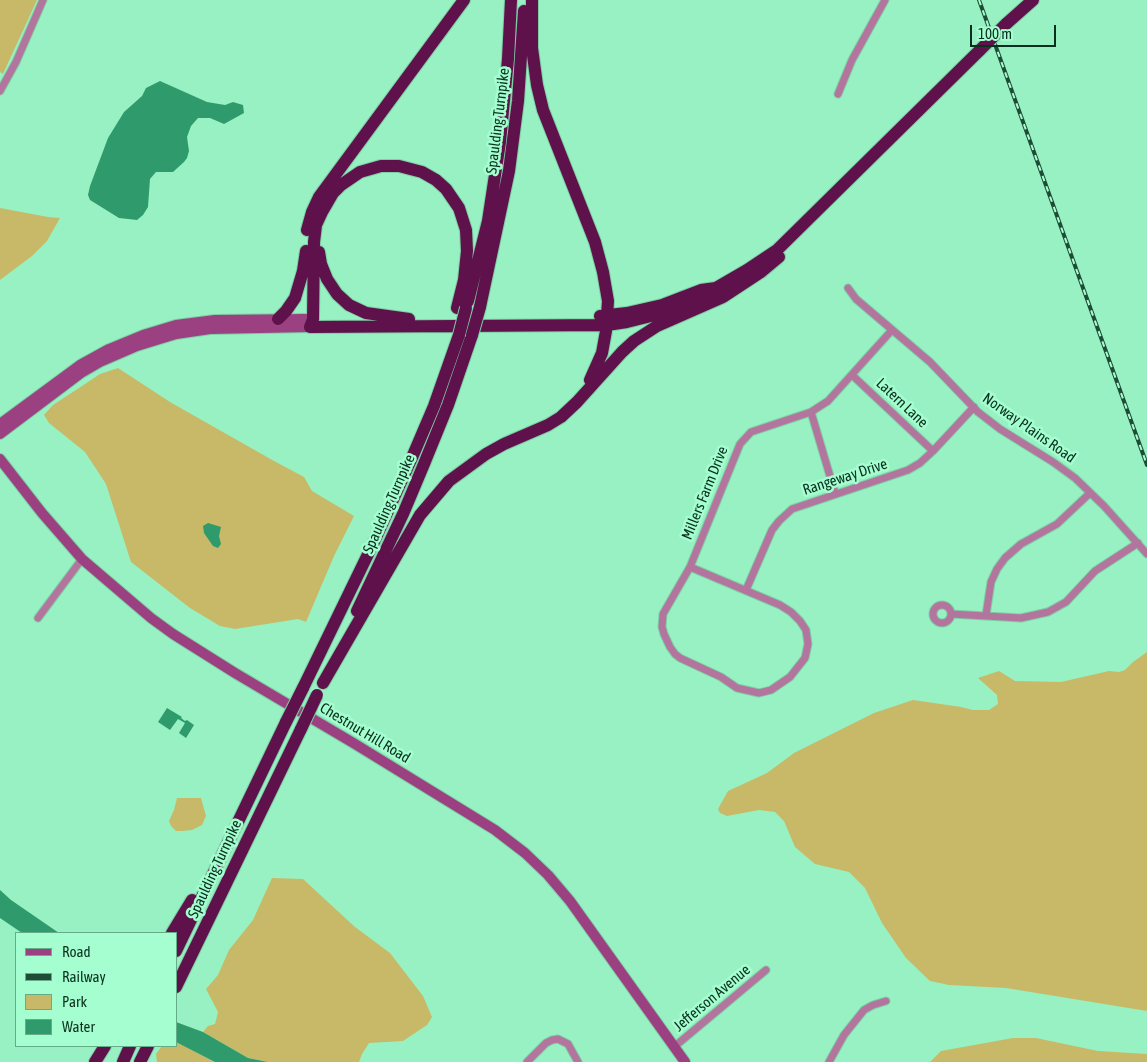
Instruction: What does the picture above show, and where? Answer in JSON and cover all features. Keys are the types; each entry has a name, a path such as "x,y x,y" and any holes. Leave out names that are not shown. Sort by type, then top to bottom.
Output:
{"highway":[{"path":"278,319 295,298 304,271 308,225 319,197 464,0"},
{"name":"Spaulding Turnpike","path":"178,947 372,546 434,406 488,221 500,142 508,66 511,0"},
{"name":"Spaulding Turnpike","path":"178,983 403,514 448,405 480,307 509,171 519,86 524,0"},
{"path":"532,0 532,48 537,85 543,110 600,258 608,301 602,353 581,398"},
{"path":"310,322 607,320 701,290 716,288 777,250 1006,24 1034,0"},
{"path":"310,322 316,225 333,193 352,177 370,168 398,166 414,170 436,180 459,208 466,230 467,251 462,308"},
{"path":"322,212 318,233 321,264 327,279 337,294 349,305 366,313 408,319"},
{"path":"323,683 420,515 439,491 480,458 504,444 548,425 561,417 634,341 657,326 723,297 742,285 786,250 793,234"},
{"path":"306,251 310,322"},
{"path":"310,322 408,319 562,318 607,320"},
{"path":"173,932 232,834"},
{"path":"95,1062 104,1047"},
{"path":"123,1062 130,1047"},
{"path":"140,1062 149,1047"},
{"path":"148,1062 150,1047"}],"street":[{"path":"0,91 16,62 43,0"},
{"path":"838,94 852,60 884,0"},
{"name":"Norway Plains Road","path":"848,288 856,299 930,362 974,408 1000,429 1064,470 1090,492 1147,554"},
{"path":"0,424 73,369 93,356 128,340 190,323 222,319 278,319 310,322"},
{"path":"0,434 81,373 100,362 137,346 176,334 210,329 310,322"},
{"name":"Millers Farm Drive","path":"690,567 746,590 791,612 800,621 806,630 808,644 805,658 790,677 771,690 759,693 737,688 721,677 675,654 667,642 662,627 663,614 690,567 740,444 752,432 811,412 828,401 892,330"},
{"name":"Latern Lane","path":"852,375 933,451"},
{"name":"Rangeway Drive","path":"746,590 769,537 779,520 792,509 908,470 920,463 933,451 974,408"},
{"path":"811,412 835,494"},
{"name":"Chestnut Hill Road","path":"0,458 30,498 82,559 133,603 174,634 235,673 456,806 494,830 525,853 548,875 570,901 685,1062"},
{"path":"986,615 991,582 1005,558 1021,544 1057,524 1090,492"},
{"path":"951,614 1021,618 1054,610 1071,597 1096,571 1138,544"},
{"path":"38,618 82,559"},
{"name":"Jefferson Avenue","path":"674,1047 766,970"},
{"path":"829,1062 844,1035 864,1010 873,1004 886,1001"},
{"path":"527,1062 546,1043 558,1039 568,1044 578,1062"}],"green space":[{"path":"0,0 37,0 3,74 0,72"},
{"path":"0,208 60,218 47,241 32,256 0,280"},
{"path":"118,368 170,402 304,477 312,491 354,516 334,556 306,622 298,619 235,629 220,626 190,608 131,562 106,484 85,452 49,423 44,415 53,405 100,374"},
{"path":"1147,652 1147,1011 1006,988 949,985 930,981 906,958 882,923 865,888 849,872 815,864 795,847 784,821 775,812 759,810 727,816 720,813 718,809 728,791 767,773 794,753 874,713 913,700 973,710 989,710 998,704 997,695 978,678 999,671 1015,681 1061,682 1109,671 1119,672 1125,670"},
{"path":"177,798 201,798 206,816 202,825 192,830 182,831 176,831 171,826 169,821"},
{"path":"272,878 303,879 355,927 390,953 423,996 432,1017 427,1025 403,1041 369,1043 359,1062 268,1062 248,1058 203,1032 208,1026 215,1024 218,1012 206,989 218,975 229,950 253,920"},
{"path":"1013,1038 1036,1038 1098,1051 1147,1054 1147,1062 930,1062 941,1051"},
{"path":"178,1043 215,1062 157,1062 156,1054 161,1047 178,1047"}],"water":[{"path":"160,81 207,102 225,105 233,102 243,105 244,113 224,124 210,118 198,118 191,126 187,137 189,151 184,162 173,172 156,172 150,179 148,207 143,215 137,220 119,218 90,200 88,195 90,186 108,138 124,112 142,96 146,88"},
{"path":"208,523 221,527 219,536 221,544 218,548 213,546 204,533 203,526"},
{"path":"167,708 194,725 186,738 179,733 185,723 178,719 170,730 158,722"},
{"path":"0,890 11,900 58,932 21,932 0,918"},
{"path":"178,1023 203,1032 248,1058 268,1062 215,1062 178,1043"}],"railway":[{"path":"979,0 1147,465"}]}
